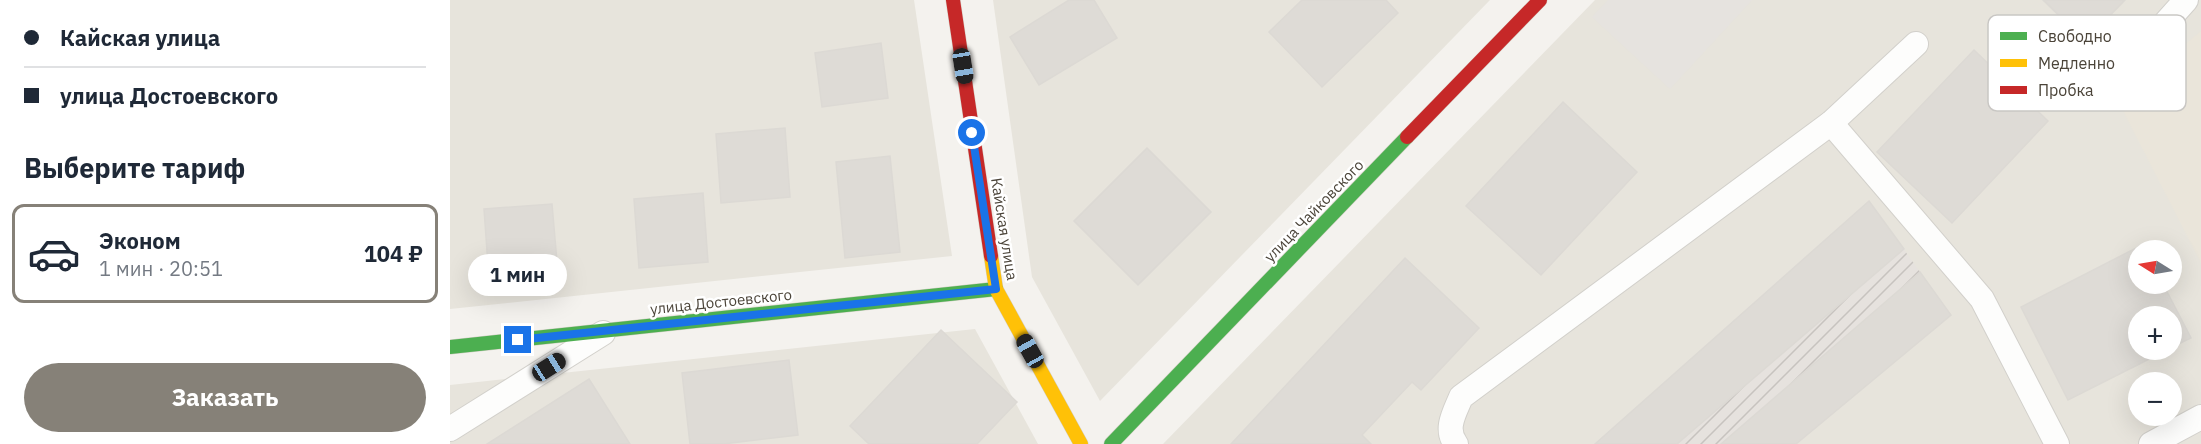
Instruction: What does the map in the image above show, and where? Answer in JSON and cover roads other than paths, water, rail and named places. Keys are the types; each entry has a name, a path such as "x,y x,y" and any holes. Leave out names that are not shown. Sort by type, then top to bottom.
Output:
{"street":[{"name":"Кайская улица","path":"952,0 996,289 1081,444"},
{"name":"улица Чайковского","path":"1111,444 1540,0"},
{"name":"улица Достоевского","path":"450,347 996,289"}],"lane":[{"path":"2172,15 2186,0"},
{"path":"1456,444 1452,439 1450,425 1461,397 1832,123 1916,44"},
{"path":"1832,123 1982,299 2058,444"},
{"path":"450,429 608,330"},
{"path":"2151,444 2201,417"}]}
